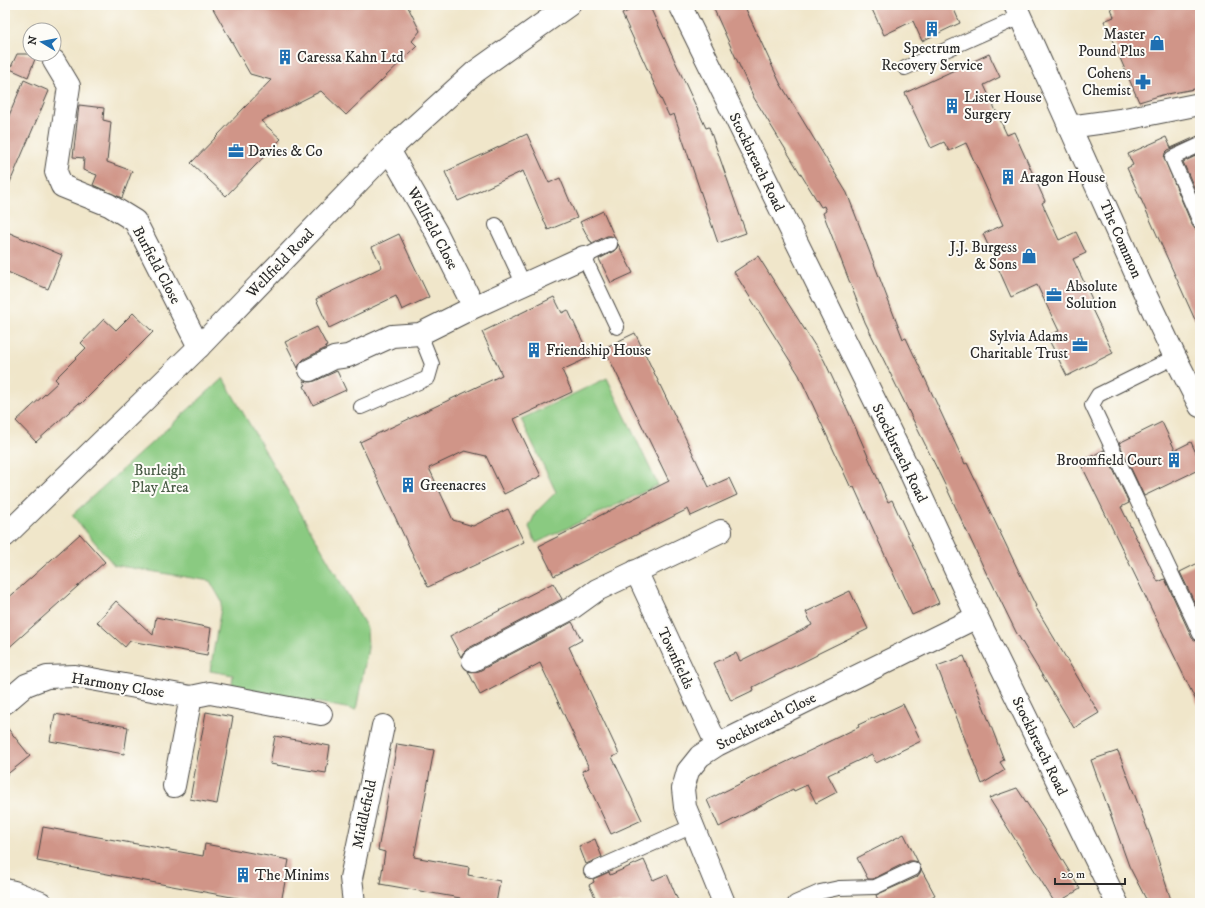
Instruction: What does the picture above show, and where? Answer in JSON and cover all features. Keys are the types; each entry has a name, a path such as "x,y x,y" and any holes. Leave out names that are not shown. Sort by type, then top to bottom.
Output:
{"street":[{"name":"Wellfield Road","path":"5,536 199,347 389,150 475,72 569,5"},
{"name":"Stockbreach Road","path":"680,5 911,474 977,617 1117,903"},
{"name":"The Common","path":"1018,11 1069,127 1175,357 1200,406"},
{"name":"Burfield Close","path":"55,62 69,86 56,172 62,186 109,205 135,222 199,347"},
{"path":"1069,127 1120,120 1200,104"},
{"name":"Wellfield Close","path":"389,150 436,232 474,307"},
{"path":"310,370 334,358 348,356 392,336 420,334 474,307 584,257"},
{"path":"473,660 572,608 597,590 721,531"},
{"name":"Townfields","path":"636,571 717,745"},
{"name":"Stockbreach Close","path":"724,903 685,807 683,789 688,771 700,756 717,745 977,617"},
{"name":"Harmony Close","path":"5,703 26,685 47,677 75,676 191,697 210,693 321,714"},
{"path":"174,786 191,697"},
{"name":"Middlefield","path":"354,903 351,878 383,726"},
{"path":"5,890 41,903"}],"lane":[{"path":"905,68 1018,11"},
{"path":"1200,145 1172,158 1200,222"},
{"path":"496,225 524,285"},
{"path":"610,244 584,257 617,326"},
{"path":"361,407 428,378 432,364 420,334"},
{"path":"1175,357 1098,395 1092,405 1200,634"},
{"path":"591,871 693,826"},
{"path":"795,903 820,892 839,888 875,887 913,869"}],"green space":[{"name":"Burleigh Play Area","path":"223,378 367,628 368,648 356,710 232,686 233,675 210,671 222,602 210,581 114,565 72,515"},
{"path":"607,378 658,485 536,543 529,527 536,512 556,492 521,419"}],"building":[{"path":"211,5 407,5 420,31 412,41 417,46 346,115 321,91 261,121 281,139 226,196 191,163 271,80 250,74"},
{"path":"641,5 649,5 706,128 709,127 746,233 718,243 674,114 669,116 622,14"},
{"path":"712,5 744,5 780,83 847,193 903,339 906,338 965,464 967,463 1035,606 1099,713 1074,728 1016,632 865,322 823,213 826,211 824,206 821,207 754,98"},
{"name":"Spectrum Recovery Service","path":"870,5 952,5 960,23 922,41 913,21 884,35"},
{"name":"Master Pound Plus","path":"1110,5 1200,5 1200,88 1162,95 1139,102 1104,21 1114,17"},
{"path":"17,54 22,54 22,62 34,62 28,77 10,69"},
{"path":"989,54 1000,77 984,85 1007,135 1014,132 1045,201 1042,203 1059,240 1076,232 1086,253 1073,259 1092,299 1088,301 1113,353 1067,376 1047,336 1059,331 1037,285 1011,297 983,234 1003,225 966,143 949,151 944,142 931,148 905,93"},
{"path":"24,80 49,91 5,194 5,125"},
{"path":"79,105 104,108 103,120 111,122 107,162 132,171 122,198 93,185 97,175 83,170 84,158 73,157"},
{"path":"527,134 549,183 560,178 577,218 548,230 523,171 458,201 445,172"},
{"path":"1200,135 1200,137 1168,150 1165,153 1164,158 1192,225 1195,229 1200,230 1200,331 1127,168 1133,165 1128,154 1166,137 1171,148"},
{"path":"1200,154 1200,201 1183,162"},
{"path":"603,211 615,238 607,236 592,243 580,222"},
{"path":"5,231 62,255 48,289 5,271"},
{"path":"399,234 429,297 402,310 396,296 329,328 316,299 382,267 372,247"},
{"path":"618,244 633,273 611,283 599,259 614,251"},
{"path":"758,256 824,360 888,502 892,500 939,603 912,615 854,487 851,488 799,375 734,272"},
{"name":"Greenacres","path":"554,297 562,313 568,310 590,357 562,370 572,392 514,419 541,476 504,494 486,456 465,451 429,468 453,520 473,526 508,509 524,542 428,587 360,442 502,375 482,332"},
{"path":"133,313 153,332 81,404 79,403 36,442 16,421 58,382 55,379 86,348 81,343 104,319 116,330"},
{"path":"317,327 327,346 325,347 326,348 304,359 298,368 285,342"},
{"path":"635,333 709,487 729,478 737,495 691,516 688,509 554,576 539,546 669,481 604,348"},
{"path":"337,371 346,390 313,405 304,386 306,385 303,381 315,381"},
{"name":"Broomfield Court","path":"1162,422 1175,450 1191,442 1200,462 1200,469 1144,496 1119,443"},
{"path":"1104,450 1129,503 1121,507 1158,582 1165,579 1192,638 1200,642 1200,709 1080,462"},
{"path":"80,534 105,562 5,651 5,601"},
{"path":"1200,562 1200,614 1180,572"},
{"path":"553,583 562,599 467,649 461,657 450,636"},
{"path":"850,591 868,629 753,687 754,690 731,701 714,663 736,653 740,661 812,625 806,612"},
{"path":"116,601 153,635 156,617 211,628 207,655 130,641 125,647 97,622"},
{"path":"572,622 582,640 569,647 619,754 612,757 642,820 611,834 582,771 589,768 540,663 480,695 468,671 479,671"},
{"path":"964,656 1004,760 1000,762 1005,770 982,784 937,666"},
{"path":"903,704 921,741 876,763 872,754 828,775 837,792 816,803 807,785 794,791 793,789 719,827 707,800 859,727 858,725"},
{"path":"206,712 233,717 217,804 190,799"},
{"path":"55,714 128,727 124,754 50,741"},
{"path":"5,725 30,756 5,776"},
{"path":"275,736 330,746 326,773 270,764"},
{"path":"397,744 434,750 414,857 469,867 468,875 500,881 496,903 459,903 460,898 380,884 385,852 378,850"},
{"path":"1118,751 1151,838 1172,903 1148,903 1129,866 1091,760"},
{"path":"1017,788 1080,889 1057,903 1055,903 989,798"},
{"path":"43,827 203,856 205,844 289,860 281,903 264,903 37,861"},
{"path":"904,834 918,862 909,861 873,879 868,879 857,858"},
{"path":"595,839 602,857 586,864 579,846"},
{"path":"644,860 653,880 667,874 679,903 598,903 589,885 594,882 593,879 609,872 610,875"},
{"path":"921,869 935,895 920,903 879,903 876,895 917,877"}],"place":[{"name":"Spectrum Recovery Service","path":"932,29"},
{"name":"Master Pound Plus","path":"1157,43"},
{"name":"Caressa Kahn Ltd","path":"285,57"},
{"name":"Cohens Chemist","path":"1143,82"},
{"name":"Lister House Surgery","path":"952,106"},
{"name":"Davies & Co","path":"236,151"},
{"name":"Aragon House","path":"1008,177"},
{"name":"J.J. Burgess & Sons","path":"1029,256"},
{"name":"Absolute Solution","path":"1054,295"},
{"name":"Sylvia Adams Charitable Trust","path":"1080,345"},
{"name":"Friendship House","path":"534,350"},
{"name":"Broomfield Court","path":"1174,460"},
{"name":"Greenacres","path":"408,485"},
{"name":"The Minims","path":"243,875"}]}
